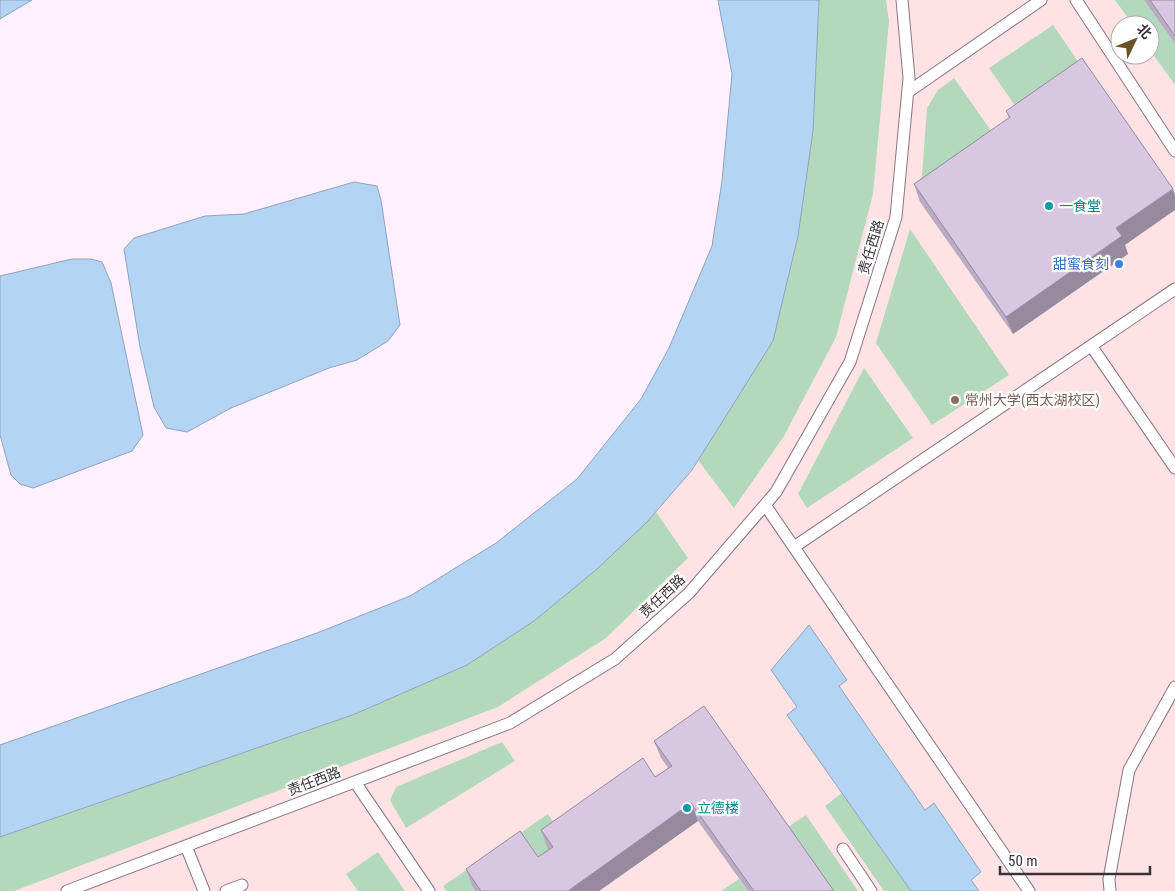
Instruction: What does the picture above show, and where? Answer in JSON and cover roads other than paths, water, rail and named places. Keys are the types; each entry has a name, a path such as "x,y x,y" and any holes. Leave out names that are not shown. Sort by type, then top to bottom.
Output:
{"lane":[{"name":"责任西路","path":"67,891 510,723 615,659 689,593 776,492 850,362 896,217 909,78 902,0"},
{"path":"908,92 1041,0"},
{"path":"1076,0 1175,151"},
{"path":"794,547 1175,290"},
{"path":"1092,347 1175,468"},
{"path":"765,505 1029,891"},
{"path":"1110,891 1109,880 1129,770 1175,687"},
{"path":"355,782 429,891"},
{"path":"186,846 204,891"},
{"path":"843,849 871,891"},
{"path":"226,891 242,885"}],"water":[{"path":"0,0 32,0 0,19"},
{"path":"718,0 819,0 813,131 798,236 773,341 692,470 647,522 597,569 534,621 467,665 355,714 0,837 0,745 317,633 410,596 496,543 577,479 641,399 669,348 712,246 722,181 732,74"},
{"path":"354,182 377,186 381,200 400,325 388,341 357,360 329,368 231,408 187,432 166,428 154,407 140,347 124,249 134,238 205,216 244,214"},
{"path":"72,259 91,259 102,262 111,283 143,435 132,451 33,488 20,484 11,475 0,435 0,276"},
{"path":"809,625 847,680 839,686 925,810 934,803 981,872 971,880 979,891 911,891 787,715 797,707 771,670"}],"place":[{"name":"一食堂","path":"1049,206"},
{"name":"甜蜜食刻","path":"1119,264"},
{"name":"常州大学(西太湖校区)","path":"955,400"},
{"name":"立德楼","path":"687,808"}]}
